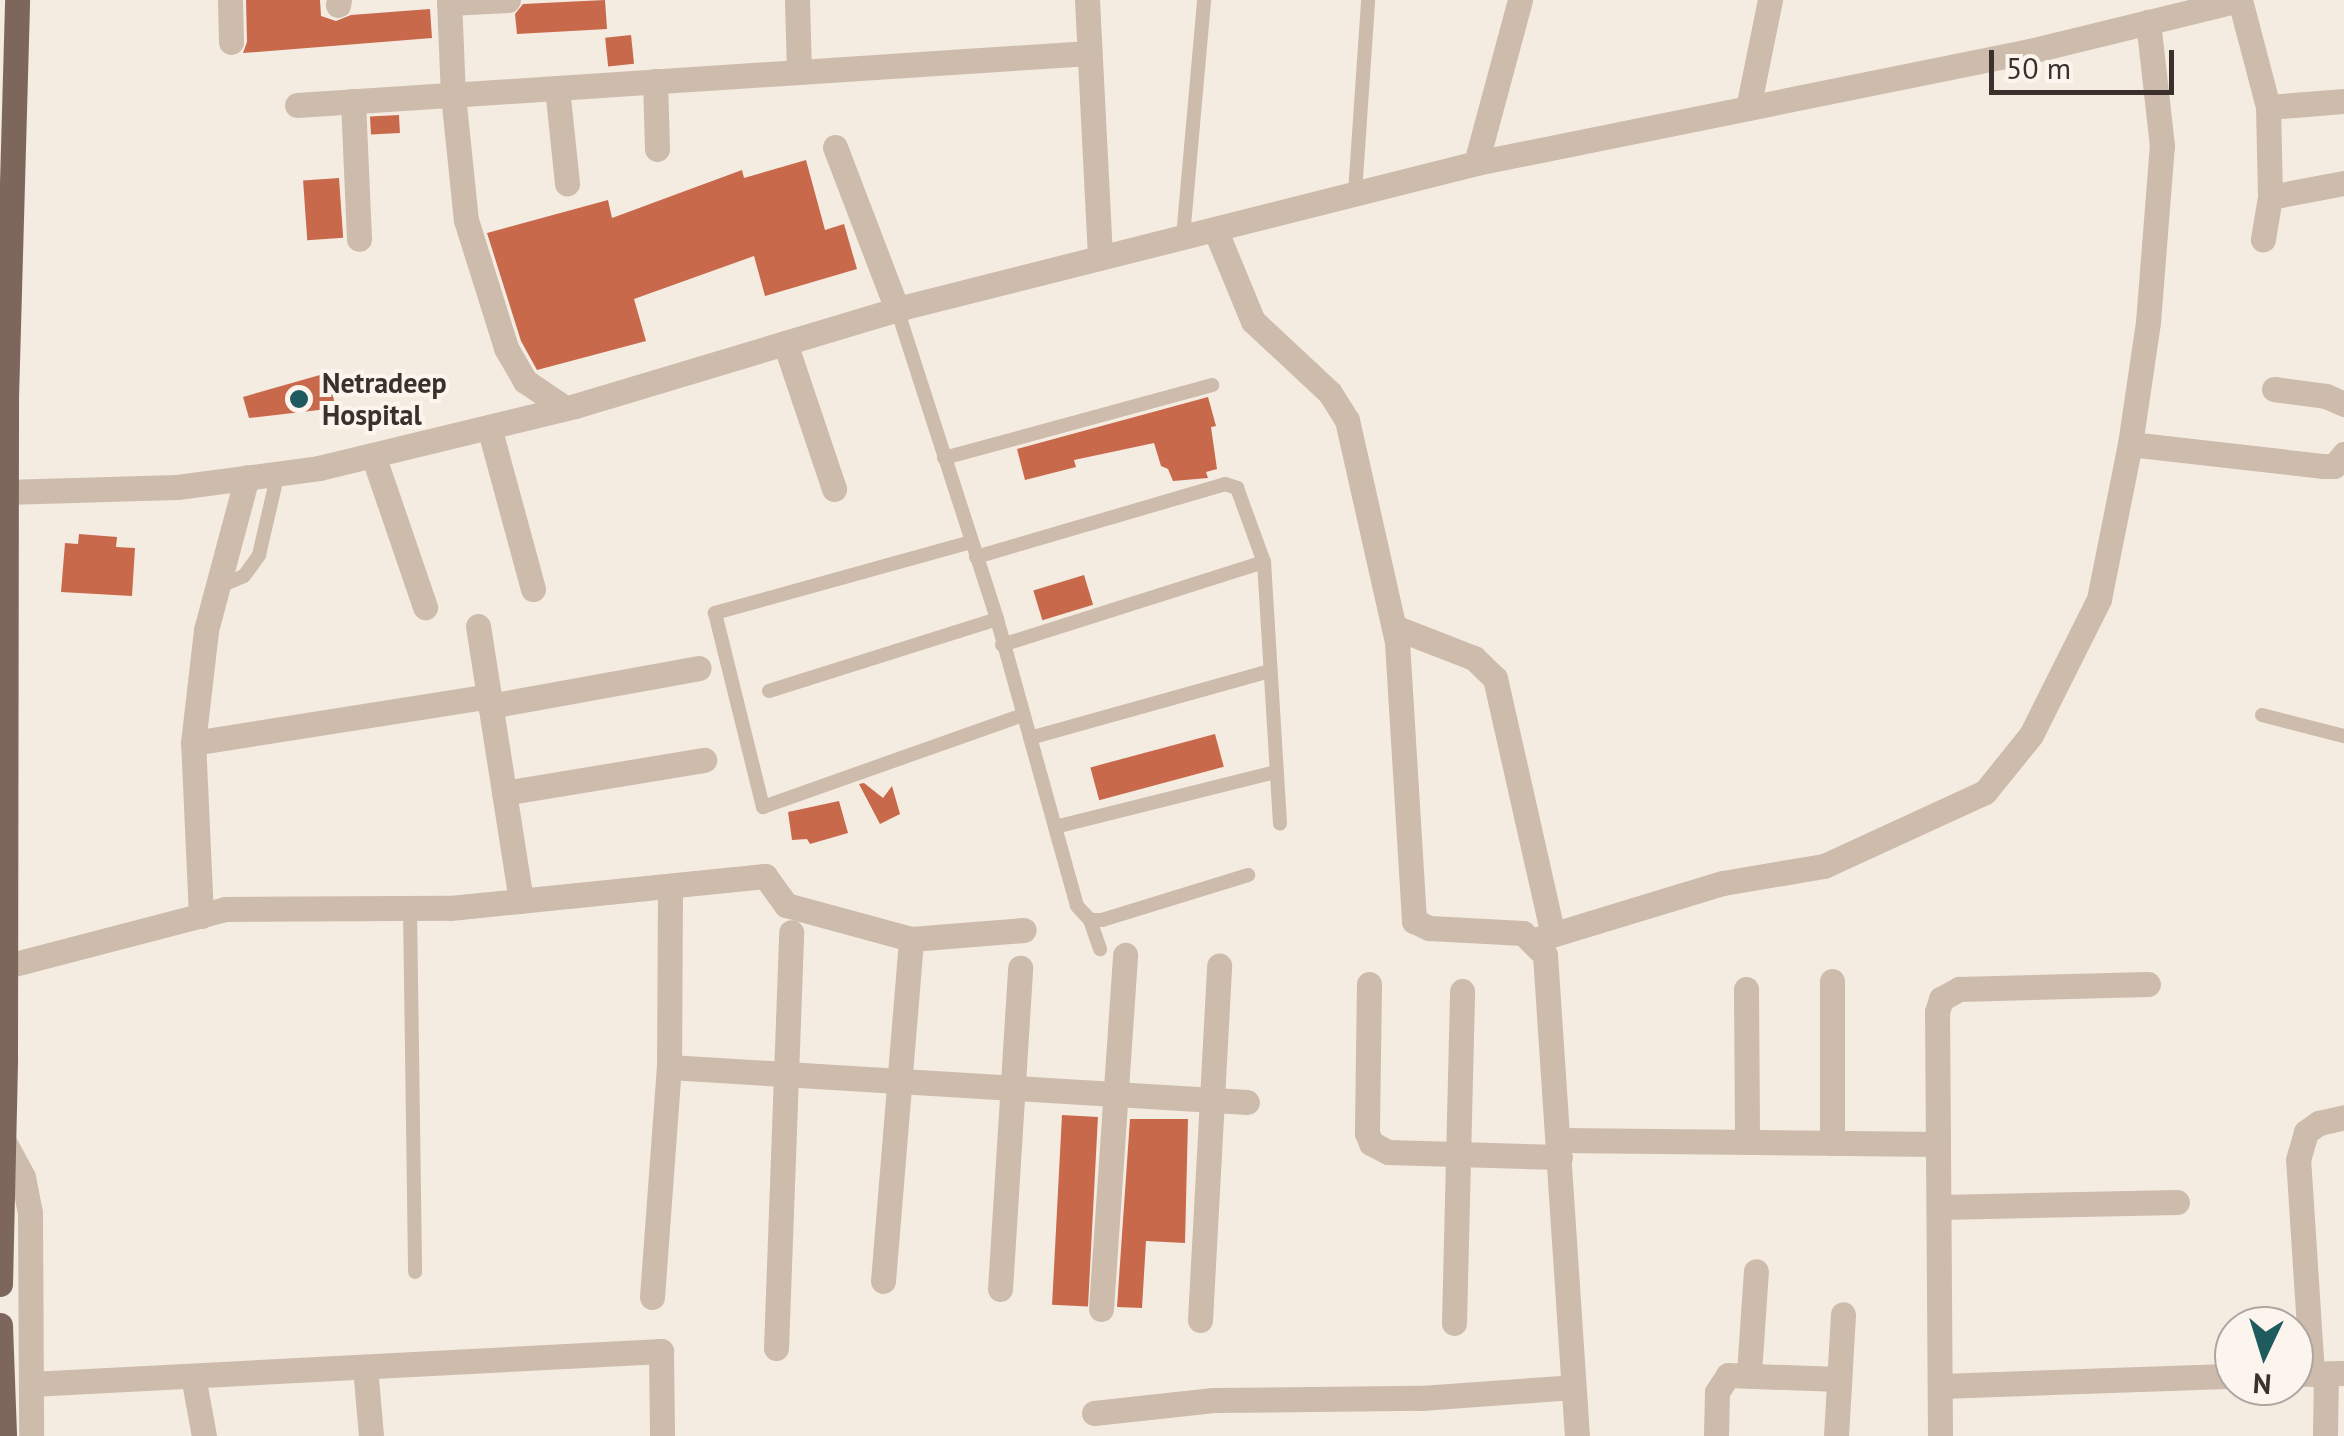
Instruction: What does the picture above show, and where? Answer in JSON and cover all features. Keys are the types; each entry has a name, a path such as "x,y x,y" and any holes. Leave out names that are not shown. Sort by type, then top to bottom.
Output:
{"main road":[{"path":"0,1284 5,492 17,0"},
{"path":"0,1325 4,1436"}],"street":[{"path":"230,0 230,42"},
{"path":"508,0 449,2 453,95 466,220 506,348 524,381 565,408"},
{"path":"797,0 799,71"},
{"path":"1086,0 1100,258"},
{"path":"1476,163 1520,0"},
{"path":"1748,108 1770,0"},
{"path":"5,492 176,487 278,474 373,455 565,408 897,310 1476,163 2240,0 2268,106 2270,197 2263,238"},
{"path":"1215,229 1253,321 1340,406 1394,627 1414,920 1429,928 1510,930 1544,938 1723,883 1824,866 1985,792 2031,735 2098,599 2130,444 2148,322 2162,146 2148,22"},
{"path":"297,105 1089,53"},
{"path":"655,81 657,149"},
{"path":"557,88 567,182"},
{"path":"353,101 360,239"},
{"path":"2268,106 2344,101"},
{"path":"834,147 897,310"},
{"path":"2270,197 2344,184"},
{"path":"785,343 834,488"},
{"path":"2274,389 2326,396 2344,404"},
{"path":"488,427 533,589"},
{"path":"2130,444 2324,466 2334,466 2344,454"},
{"path":"373,455 425,607"},
{"path":"201,916 192,743 206,630 248,478"},
{"path":"478,626 521,901"},
{"path":"1394,627 1474,658 1495,678 1546,955 1577,1436"},
{"path":"192,743 699,668"},
{"path":"504,794 704,760"},
{"path":"3,966 225,909 521,901 764,876 786,905 911,940 1024,930"},
{"path":"652,1297 669,1067 670,887"},
{"path":"776,1348 791,932"},
{"path":"884,1280 911,940"},
{"path":"1101,1309 1116,1094 1113,952"},
{"path":"1200,1320 1219,966"},
{"path":"1000,1289 1020,968"},
{"path":"1832,981 1832,1143"},
{"path":"1370,984 1368,1133 1371,1143 1388,1152 1457,1154 1747,1142 1938,1144"},
{"path":"1940,1436 1936,1012 1949,992 2148,984"},
{"path":"1746,989 1747,1142"},
{"path":"1454,1323 1462,991"},
{"path":"669,1067 1247,1102"},
{"path":"2325,1436 2298,1160 2306,1132 2318,1123 2344,1117"},
{"path":"2,1144 24,1177 30,1213 32,1436"},
{"path":"1938,1207 2176,1202"},
{"path":"1749,1373 1756,1271"},
{"path":"1836,1436 1843,1314"},
{"path":"31,1384 661,1352 662,1436"},
{"path":"365,1367 371,1436"},
{"path":"1716,1436 1722,1382 1728,1375 1839,1379"},
{"path":"192,1376 204,1436"},
{"path":"1940,1386 2214,1377"},
{"path":"1094,1413 1213,1400 1420,1398 1573,1386"}],"lane":[{"path":"1183,237 1204,0"},
{"path":"1355,194 1368,0"},
{"path":"897,310 997,619 1020,716 1030,738 1077,906 1113,952"},
{"path":"944,458 1212,385"},
{"path":"218,587 244,576 259,555 278,474"},
{"path":"1020,716 763,807 715,612 1225,484 1238,488 1264,562 1280,824"},
{"path":"1002,646 1264,562"},
{"path":"770,692 997,619"},
{"path":"1030,738 1270,671"},
{"path":"2262,715 2344,736"},
{"path":"1055,827 1276,772"},
{"path":"1090,920 1102,920 1248,875"},
{"path":"410,907 415,1272"}],"building":[{"path":"246,0 320,0 321,16 336,21 351,15 430,9 432,38 243,53 247,42"},
{"path":"605,0 607,29 517,34 515,14 523,4"},
{"path":"631,35 634,64 608,67 605,38"},
{"path":"399,115 400,133 371,134 370,117"},
{"path":"806,160 825,230 844,224 857,269 765,296 754,256 634,299 646,341 537,370 521,341 487,233 608,200 612,218 742,170 744,178"},
{"path":"339,178 343,238 307,240 303,181"},
{"path":"327,373 336,408 249,418 243,397"},
{"path":"1208,397 1216,426 1211,427 1217,469 1206,472 1208,478 1173,481 1168,469 1161,466 1154,443 1074,460 1076,467 1025,480 1017,449"},
{"path":"79,534 117,537 116,547 135,548 132,596 61,592 65,543 78,544"},
{"path":"1084,575 1093,605 1042,620 1033,590"},
{"path":"1215,734 1224,767 1099,800 1090,767"},
{"path":"864,783 883,798 892,786 900,814 880,824 859,784"},
{"path":"839,801 848,833 810,844 807,839 792,840 788,812"},
{"path":"1062,1115 1098,1117 1088,1307 1052,1305"},
{"path":"1130,1119 1188,1119 1185,1243 1146,1241 1142,1308 1117,1307"}],"place":[{"name":"Netradeep Hospital","path":"299,399"}]}
